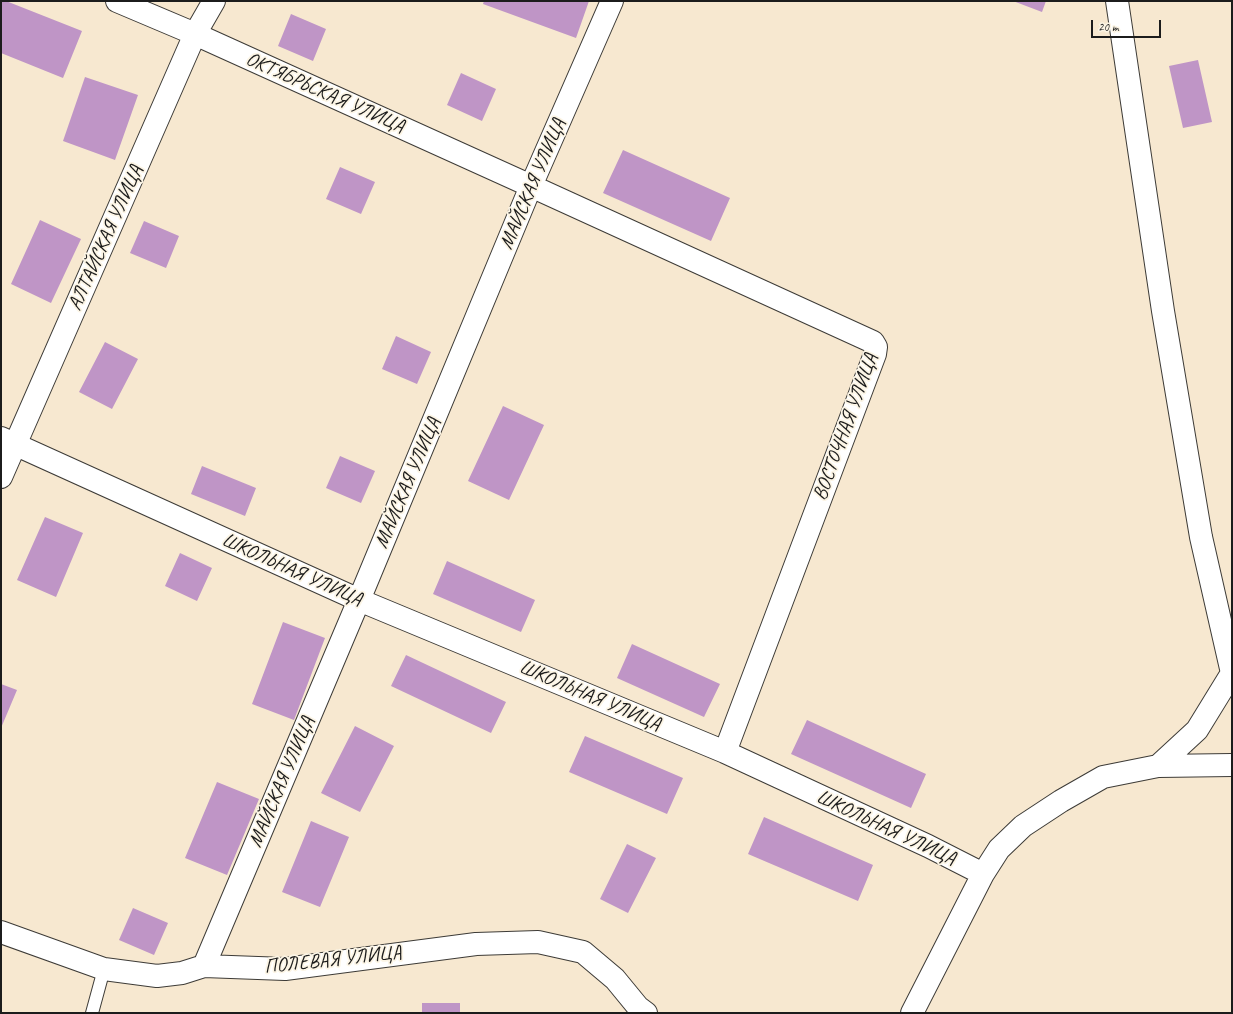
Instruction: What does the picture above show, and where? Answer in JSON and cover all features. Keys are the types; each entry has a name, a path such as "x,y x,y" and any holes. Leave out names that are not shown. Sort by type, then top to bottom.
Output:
{"street":[{"name":"ОКТЯБРЬСКАЯ УЛИЦА","path":"117,1 195,34 531,186"},
{"name":"АЛТАЙСКАЯ УЛИЦА","path":"1,477 8,442 195,34 214,1"},
{"name":"МАЙСКАЯ УЛИЦА","path":"204,966 359,600 531,186 612,1"},
{"path":"1117,1 1163,311 1201,537 1232,673 1197,730 1158,766"},
{"name":"ВОСТОЧНАЯ УЛИЦА","path":"531,186 873,342 876,347 875,354 725,752"},
{"name":"ШКОЛЬНАЯ УЛИЦА","path":"8,442 359,600 725,752 928,846 983,874"},
{"path":"912,1013 983,874 999,849 1023,826 1061,801 1103,777 1158,766 1232,765"},
{"name":"ПОЛЕВАЯ УЛИЦА","path":"1,932 104,969 157,976 182,972 204,966 285,969 476,944 538,942 583,952 615,979 638,1007 646,1013"}],"lane":[{"path":"92,1013 104,969"}],"building":[{"path":"1,1 6,1 82,31 63,78 1,53"},
{"path":"484,1 589,1 576,38 483,4"},
{"path":"1013,1 1046,1 1042,12"},
{"path":"291,14 326,29 313,61 278,46"},
{"path":"1198,60 1212,122 1183,128 1169,66"},
{"path":"461,73 496,89 482,121 447,105"},
{"path":"85,77 138,95 115,160 63,141"},
{"path":"623,150 730,198 711,241 603,193"},
{"path":"340,167 375,182 361,214 326,199"},
{"path":"40,220 81,239 51,303 11,284"},
{"path":"144,221 179,236 166,268 130,253"},
{"path":"396,336 431,352 417,384 382,369"},
{"path":"105,342 138,359 112,409 79,392"},
{"path":"503,406 544,425 509,500 468,481"},
{"path":"340,456 375,471 361,503 326,488"},
{"path":"202,466 256,488 245,516 191,494"},
{"path":"45,517 83,533 56,597 17,580"},
{"path":"180,553 212,568 197,601 165,586"},
{"path":"447,561 535,600 521,632 433,594"},
{"path":"283,622 325,638 294,720 252,704"},
{"path":"632,644 720,684 704,717 617,678"},
{"path":"406,655 506,702 491,733 391,686"},
{"path":"1,684 17,690 1,728"},
{"path":"807,720 926,774 911,808 791,754"},
{"path":"355,726 394,746 360,812 321,793"},
{"path":"585,736 683,778 667,814 569,772"},
{"path":"217,782 259,799 227,875 185,858"},
{"path":"764,817 873,865 858,901 748,854"},
{"path":"311,821 349,837 320,907 282,892"},
{"path":"627,844 656,858 628,913 600,899"},
{"path":"133,908 168,923 154,955 119,940"},
{"path":"422,1003 460,1003 460,1013 422,1013"}]}
